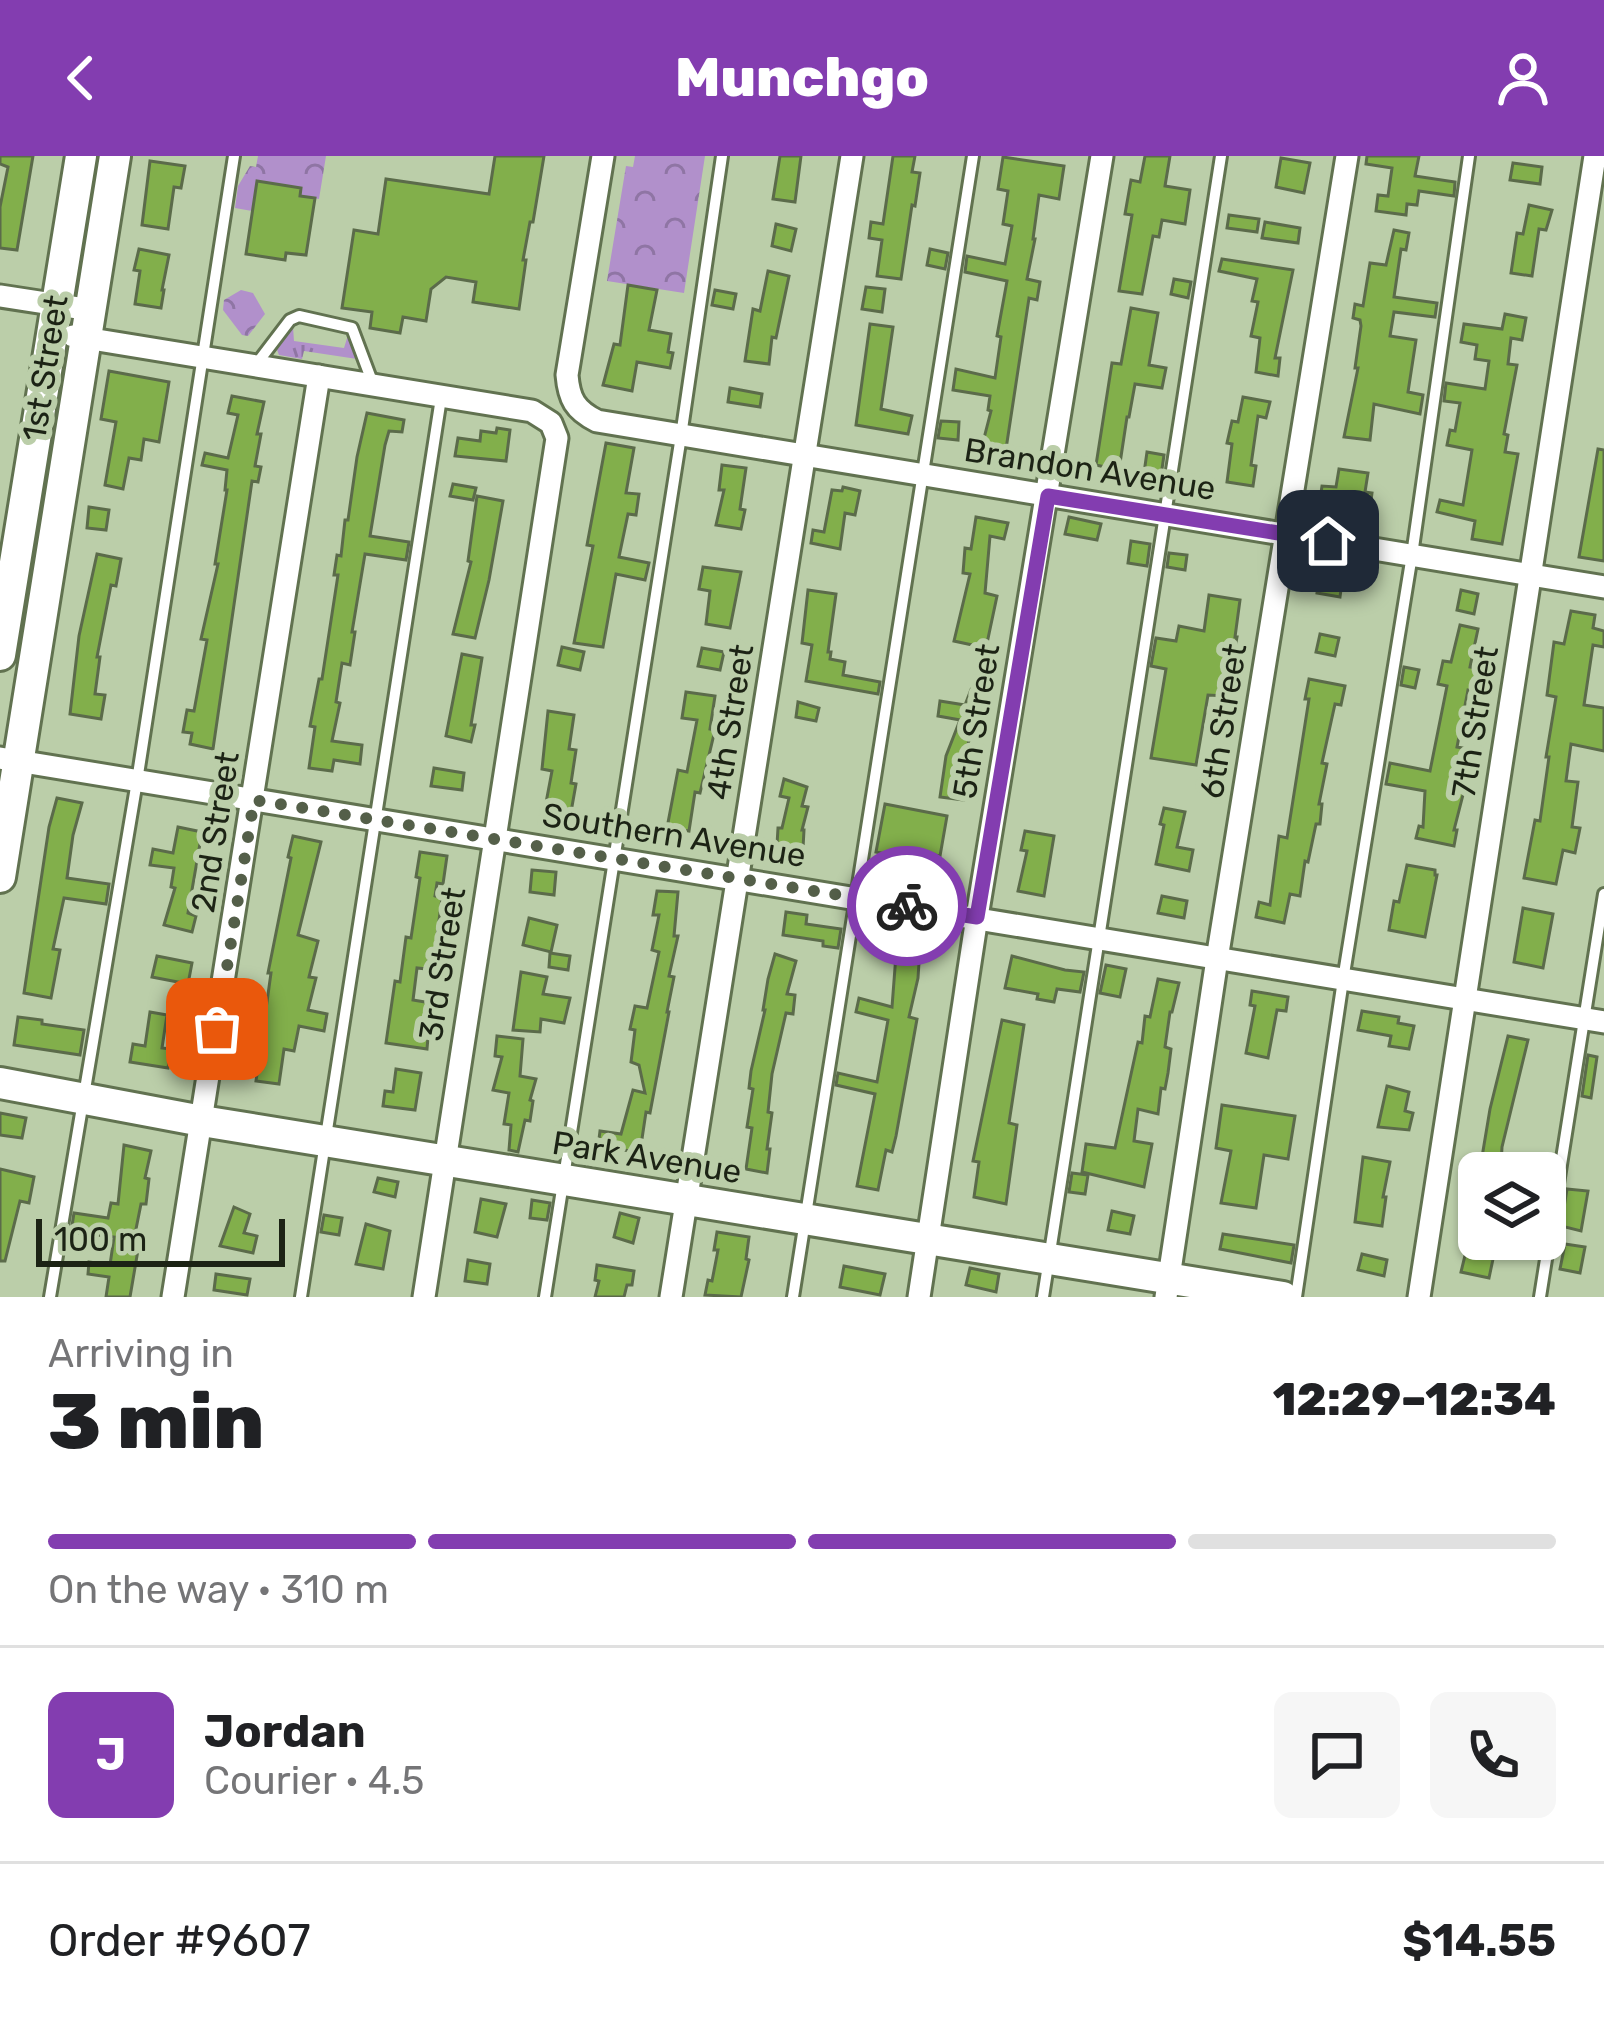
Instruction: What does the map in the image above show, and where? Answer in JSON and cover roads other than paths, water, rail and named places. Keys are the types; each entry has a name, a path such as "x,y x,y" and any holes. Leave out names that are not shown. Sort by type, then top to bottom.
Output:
{"street":[{"name":"1st Street","path":"0,655 81,156"},
{"name":"1st Street","path":"0,877 8,760 116,156"},
{"name":"Brandon Avenue","path":"603,156 567,376 572,403 597,421 1604,586"},
{"name":"4th Street","path":"671,1297 852,156"},
{"name":"5th Street","path":"919,1297 1102,156"},
{"name":"6th Street","path":"1168,1287 1348,156"},
{"name":"7th Street","path":"1419,1297 1595,156"},
{"path":"0,296 54,319 89,324 202,358 442,395"},
{"name":"2nd Street","path":"173,1297 319,376"},
{"name":"3rd Street","path":"424,1297 557,447 554,429 532,411 442,395"},
{"name":"Southern Avenue","path":"8,760 1594,1021"},
{"name":"Park Avenue","path":"0,1083 202,1121 1049,1258 1168,1287 1282,1297"}],"lane":[{"path":"50,1297 137,781 234,156"},
{"path":"545,1297 722,156"},
{"path":"793,1297 974,156"},
{"path":"1043,1297 1221,156"},
{"path":"1296,1297 1469,156"},
{"path":"255,366 290,320 299,316 352,328 373,384"},
{"path":"301,1297 442,395"},
{"path":"1540,1297 1594,1021 1604,894"}]}
